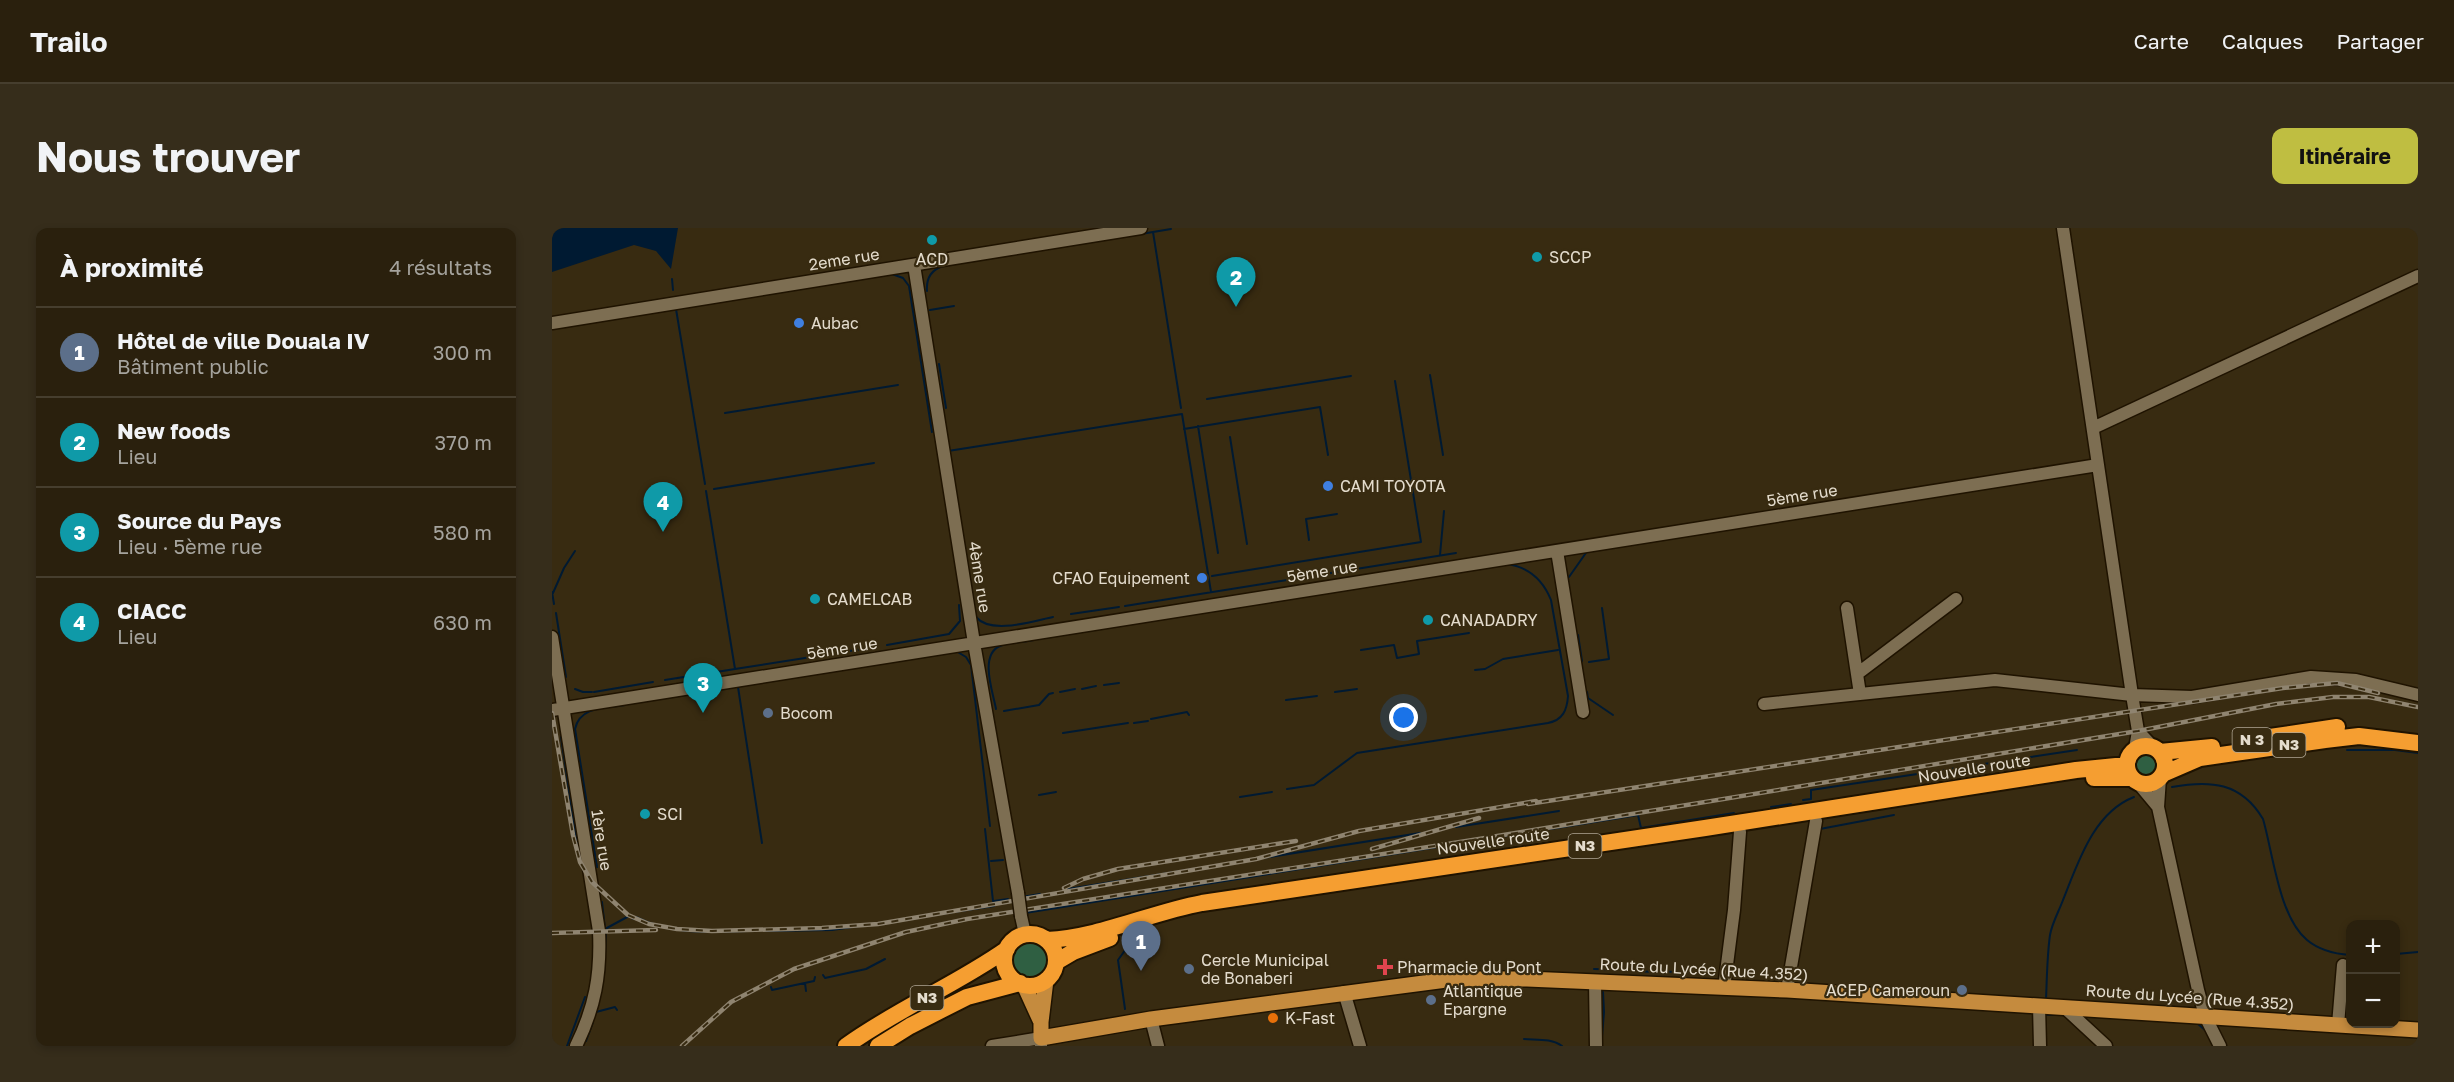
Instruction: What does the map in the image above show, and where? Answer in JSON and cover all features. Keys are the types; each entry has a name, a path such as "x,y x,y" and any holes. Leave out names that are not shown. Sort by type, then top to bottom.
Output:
{"highway":[{"name":"N 3","path":"2156,749 2197,750 2344,726 2384,728 2418,734"},
{"name":"N3","path":"2162,776 2200,758 2325,740 2359,736 2418,743"},
{"path":"2143,746 2156,749 2165,760 2162,776 2148,784 2132,775 2128,756 2134,749 2143,746"},
{"name":"Nouvelle route","path":"1056,962 1073,952 1110,938 1170,918 1205,911 1705,833 2076,770 2132,775"},
{"name":"Nouvelle route","path":"1047,940 1073,938 1106,930 1167,909 1202,903 1705,833 1740,832 2101,777 2132,775"},
{"name":"N3","path":"846,1046 883,1022 978,969 1006,949 1014,939 1024,934 1036,934 1047,940"},
{"path":"878,1046 910,1026 967,997 1022,984 1036,985 1046,980 1053,972 1056,962 1054,950 1047,940"},
{"path":"1006,949 1004,959 1006,969 1011,977 1022,984"}],"main road":[{"name":"Route du Lycée (Rue 4.352)","path":"1041,1042 1151,1019 1454,979 1787,990 2418,1030"},
{"path":"1041,1042 1046,980"},
{"path":"1022,984 1041,1022"}],"street":[{"name":"2eme rue","path":"552,323 1141,228"},
{"path":"2063,228 2138,731 2134,749"},
{"name":"4ème rue","path":"914,265 974,643 1024,934"},
{"path":"2092,428 2418,276"},
{"name":"5ème rue","path":"558,709 2098,465"},
{"path":"1557,551 1583,712"},
{"path":"1857,674 1956,599"},
{"path":"1847,608 1860,694"},
{"name":"1ère rue","path":"552,637 558,709 599,932 600,960 597,987 590,1018 576,1046"},
{"path":"1764,704 1995,680 2132,695 2192,697 2312,677 2356,680 2418,695"},
{"path":"2138,731 2156,749"},
{"path":"2132,775 2158,807"},
{"path":"2162,776 2158,807 2205,1016 2220,1046"},
{"path":"1787,990 1816,821"},
{"path":"1724,988 1734,910 1740,832"},
{"path":"2338,1025 2343,965"},
{"path":"1595,982 1596,1046"},
{"path":"1344,992 1360,1046"},
{"path":"2039,1006 2040,1046"},
{"path":"2065,1008 2106,1046"},
{"path":"1151,1019 1158,1046"},
{"name":"Route du Lycée (Rue 4.352)","path":"992,1046 1041,1042"}],"green space":[{"path":"2146,749 2157,754 2162,765 2157,776 2146,781 2135,776 2130,765 2135,754"},
{"path":"1031,942 1044,947 1049,960 1044,973 1031,978 1018,973 1013,960 1018,947"}],"water":[{"path":"552,228 678,228 671,269 656,251 634,245 552,272"}],"waterway":[{"path":"1141,234 1171,229"},
{"path":"1153,232 1181,408"},
{"path":"927,291 930,275 943,266"},
{"path":"892,274 903,278 909,286 932,432"},
{"path":"672,279 673,290"},
{"path":"930,310 954,306"},
{"path":"676,309 705,484"},
{"path":"939,364 946,408"},
{"path":"1430,375 1443,455"},
{"path":"1207,399 1351,376"},
{"path":"1212,576 1421,542 1395,381"},
{"path":"725,413 898,385"},
{"path":"1184,429 1320,407 1328,455"},
{"path":"948,451 1182,414 1211,592"},
{"path":"1198,426 1218,553"},
{"path":"1230,437 1247,544"},
{"path":"714,489 874,463"},
{"path":"704,674 735,669 706,491"},
{"path":"1440,555 1444,511"},
{"path":"1309,540 1306,519 1337,514"},
{"path":"1569,577 1588,550"},
{"path":"553,593 564,568 575,551"},
{"path":"1125,606 1456,553"},
{"path":"1287,789 1314,785 1357,753 1548,723 1561,717 1567,706 1568,696 1551,600 1544,586 1528,571 1507,564"},
{"path":"552,592 554,604"},
{"path":"887,645 949,634 960,621 959,605"},
{"path":"1071,614 1119,607"},
{"path":"1589,662 1609,659 1602,608"},
{"path":"556,613 566,677"},
{"path":"976,617 983,622 1002,626 1024,624 1053,617"},
{"path":"1361,650 1394,645 1397,658 1419,654 1417,641 1469,633"},
{"path":"1578,635 1582,661"},
{"path":"996,709 990,684 990,657 1000,646 1034,640"},
{"path":"735,669 875,647"},
{"path":"1475,670 1485,669 1503,659 1558,650"},
{"path":"956,651 966,657 971,665 990,826"},
{"path":"665,680 690,676"},
{"path":"594,692 653,682"},
{"path":"1104,685 1119,683"},
{"path":"660,699 746,685"},
{"path":"1082,689 1096,686"},
{"path":"738,687 762,843"},
{"path":"575,689 592,692"},
{"path":"1060,692 1075,689"},
{"path":"1335,692 1357,689"},
{"path":"1585,693 1587,692 1588,698 1613,715"},
{"path":"1004,711 1039,705 1049,694 1053,693"},
{"path":"1286,700 1317,696"},
{"path":"604,865 597,867 575,729 578,721 588,712 625,705"},
{"path":"1151,719 1187,712 1189,715"},
{"path":"1134,723 1148,721"},
{"path":"1063,733 1128,723"},
{"path":"561,737 577,843"},
{"path":"1803,800 1811,799 1811,790 2077,750"},
{"path":"2347,750 2395,750 2418,753"},
{"path":"2172,787 2212,784 2224,786 2245,797 2263,819 2283,901 2297,930 2307,940 2322,949 2346,954"},
{"path":"1039,795 1056,792"},
{"path":"1240,797 1272,792"},
{"path":"2046,999 2051,931 2081,855 2097,827 2120,805 2134,797"},
{"path":"1771,807 1791,804"},
{"path":"1456,827 1559,811"},
{"path":"1025,913 1638,815 1641,828 1734,813"},
{"path":"1820,829 1894,815"},
{"path":"985,829 993,901"},
{"path":"1068,889 1420,833"},
{"path":"991,861 1003,860"},
{"path":"1022,897 1040,894"},
{"path":"766,931 832,930 994,906 994,901 1008,899"},
{"path":"602,902 605,929 629,916"},
{"path":"633,919 636,917 677,930 748,931"},
{"path":"604,974 606,935"},
{"path":"1125,1009 1118,960 1131,942"},
{"path":"2400,954 2418,952"},
{"path":"823,975 825,978 866,969 885,959"},
{"path":"1594,969 1631,970"},
{"path":"1634,971 1655,972"},
{"path":"1660,971 1701,974"},
{"path":"771,987 772,990 814,981 815,977"},
{"path":"805,983 806,991"},
{"path":"1602,1037 1603,992"},
{"path":"567,1046 585,997"},
{"path":"597,1009 596,1012 615,1007 617,1010"},
{"path":"2045,1015 2067,1015"},
{"path":"586,1041 593,1022"},
{"path":"2197,1023 2206,1031"},
{"path":"1524,1039 1549,1041 1562,1046"}],"railway":[{"path":"1528,804 2283,688 2337,683 2378,693"},
{"path":"682,1046 731,1002 794,969 906,932 967,919 1479,839 2138,731 2276,704 2333,697 2369,697 2418,707"},
{"path":"552,713 573,835 580,862 592,882 628,915 649,924 677,929 712,931 878,924 1256,859 1359,831 1536,801"},
{"path":"1372,849 1479,818"},
{"path":"1064,888 1083,879 1118,869 1296,841"},
{"path":"552,933 656,930"}],"place":[{"name":"ACD","path":"932,240"},
{"name":"SCCP","path":"1537,257"},
{"name":"New foods","path":"1236,307"},
{"name":"Aubac","path":"799,323"},
{"name":"CAMI TOYOTA","path":"1328,486"},
{"name":"CIACC","path":"663,532"},
{"name":"CFAO Equipement","path":"1202,578"},
{"name":"CAMELCAB","path":"815,599"},
{"name":"CANADADRY","path":"1428,620"},
{"name":"Source du Pays","path":"703,713"},
{"name":"Bocom","path":"768,713"},
{"name":"SCI","path":"645,814"},
{"name":"Pharmacie du Pont","path":"1385,967"},
{"name":"Cercle Municipal de Bonaberi","path":"1189,969"},
{"name":"Hôtel de ville Douala IV","path":"1141,971"},
{"name":"ACEP Cameroun","path":"1962,990"},
{"name":"Atlantique Epargne","path":"1431,1000"},
{"name":"K-Fast","path":"1273,1018"}]}
